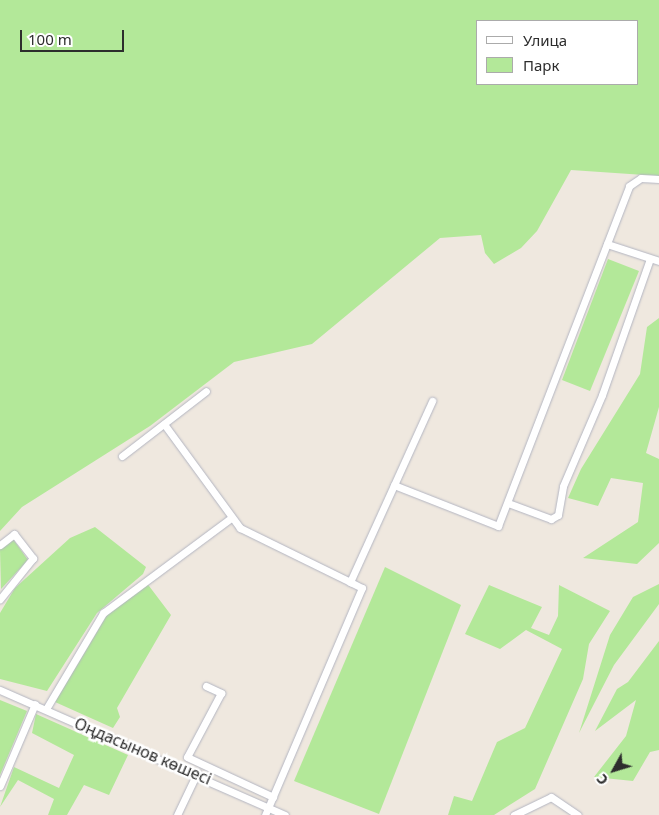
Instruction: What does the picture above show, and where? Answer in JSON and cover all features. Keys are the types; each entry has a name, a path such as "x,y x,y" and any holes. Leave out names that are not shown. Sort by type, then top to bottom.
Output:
{"street":[{"path":"394,485 498,526 629,186 641,178 659,180"},
{"path":"608,244 659,261"},
{"path":"508,503 551,519 558,515 563,486 602,395 650,258"},
{"path":"122,456 206,391"},
{"path":"350,582 432,401"},
{"path":"164,424 240,528 362,588 265,815"},
{"path":"46,709 103,613 231,518"},
{"path":"0,545 14,534 33,558 1,596"},
{"path":"206,686 221,693 187,757 273,797"},
{"name":"Оңдасынов көшесі","path":"0,690 197,773 285,815"},
{"path":"0,786 35,704"},
{"path":"177,815 197,773"},
{"path":"514,815 551,797 578,815"}],"green space":[{"path":"0,0 659,0 659,176 571,170 537,231 521,248 494,264 485,253 481,235 440,238 312,344 234,362 150,426 22,507 0,531"},
{"path":"608,259 639,271 590,391 562,380"},
{"path":"659,318 659,407 646,453 659,459 659,543 637,564 583,558 638,522 643,483 611,478 598,506 568,498 581,469 640,374 647,327"},
{"path":"95,527 146,567 143,574 97,613 47,691 0,679 0,613 15,588 70,538"},
{"path":"13,539 28,560 1,589 0,549"},
{"path":"385,567 461,605 379,814 294,781"},
{"path":"146,582 171,615 117,708 120,717 113,728 55,702 107,615"},
{"path":"659,584 659,604 614,665 579,733 610,635 633,597"},
{"path":"489,585 542,607 531,628 549,635 558,616 559,585 610,611 589,644 583,679 535,789 494,815 448,815 454,796 472,801 497,742 525,728 562,649 526,630 500,649 465,634"},
{"path":"659,641 659,750 650,752 633,781 594,777 626,736 636,700 595,731 617,689 628,682"},
{"path":"0,700 27,711 0,775"},
{"path":"36,714 128,755 109,795 84,785 67,815 48,815 54,799 18,780 0,807 14,767 59,788 74,755 32,733"}]}
